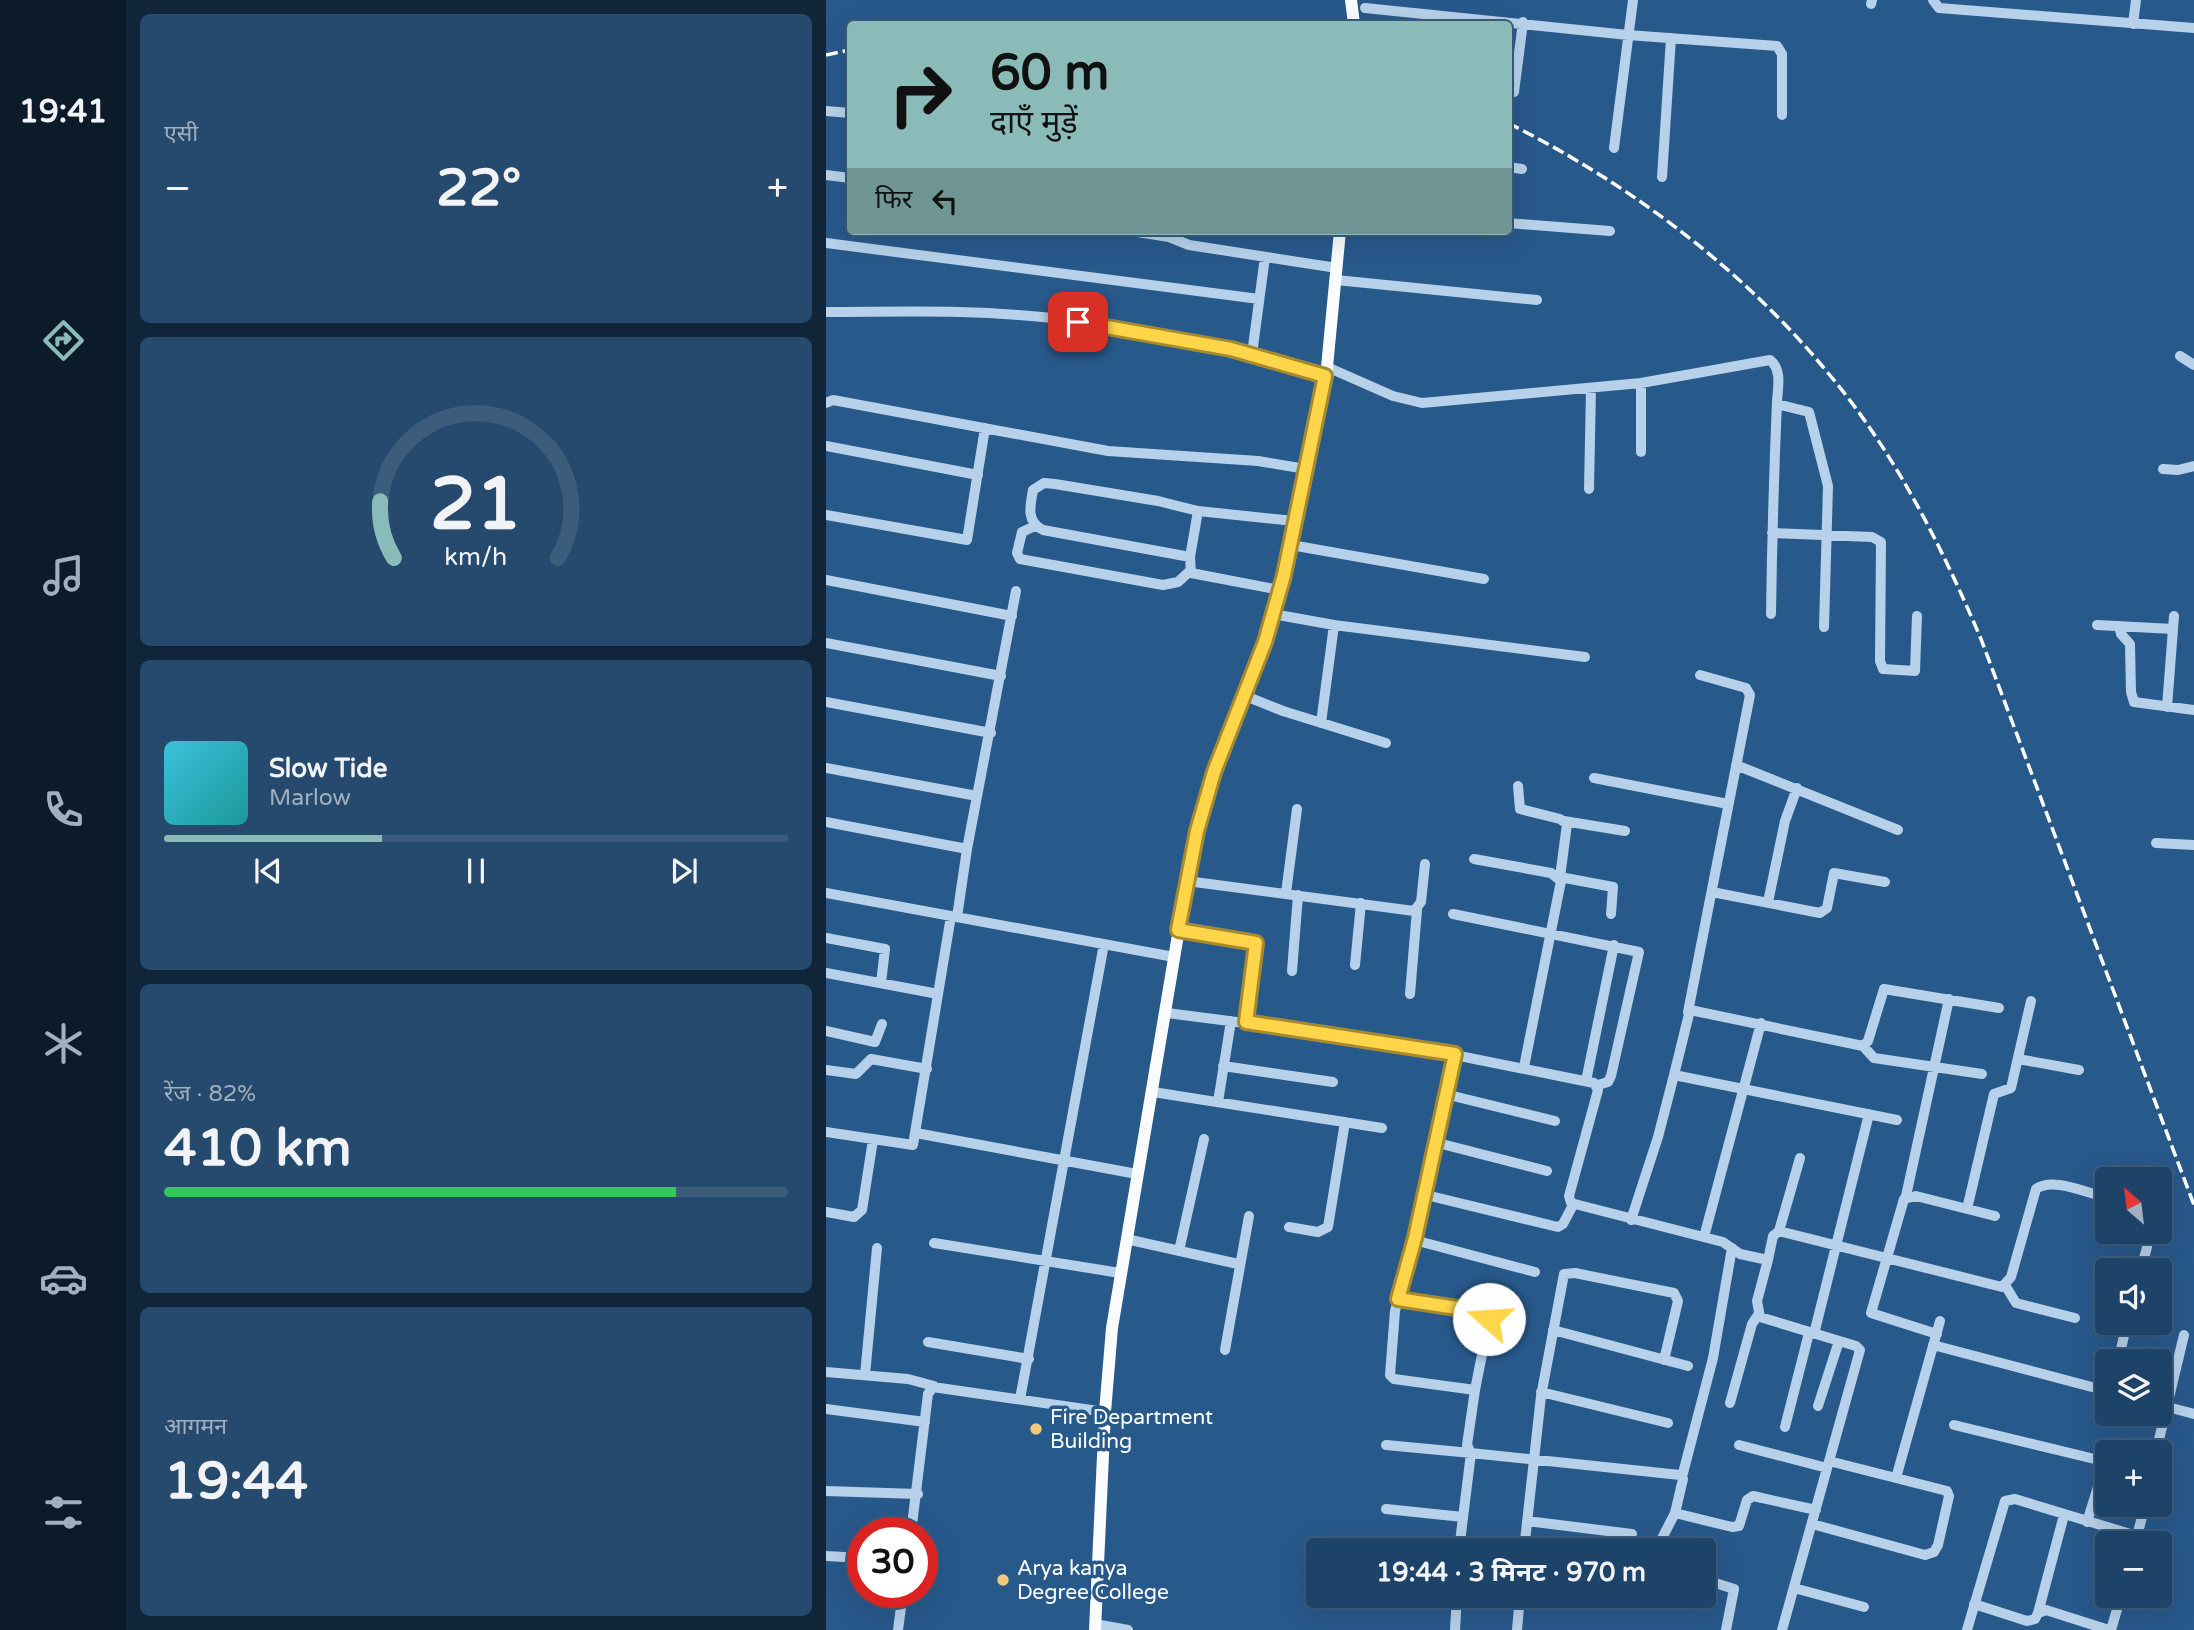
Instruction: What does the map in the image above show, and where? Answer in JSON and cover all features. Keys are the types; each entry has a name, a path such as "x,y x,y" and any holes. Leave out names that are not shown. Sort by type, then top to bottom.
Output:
{"main road":[{"path":"1351,1 1353,21"},
{"path":"1095,1627 1105,1412 1120,1273 1167,1013 1178,930 1197,831 1214,772 1273,614 1291,545 1326,371 1340,235"}],"street":[{"path":"1614,148 1633,0"},
{"path":"1933,0 1939,8 2194,28"},
{"path":"1998,12 1999,0"},
{"path":"2133,24 2136,0"},
{"path":"1354,21 1361,16 1365,4 1629,35 1780,48 1782,115"},
{"path":"1514,92 1522,22"},
{"path":"1662,177 1671,38"},
{"path":"826,111 847,113"},
{"path":"1512,168 1522,169"},
{"path":"826,175 847,178"},
{"path":"1512,223 1610,231"},
{"path":"1161,235 1189,245 1265,257 1336,274 1537,300"},
{"path":"826,243 1259,299"},
{"path":"1252,354 1265,257"},
{"path":"826,312 960,312 1047,318 1151,334 1252,354 1326,371 1413,402 1641,383 1765,359 1775,364 1777,370 1771,614"},
{"path":"2180,356 2194,365"},
{"path":"1641,383 1641,452"},
{"path":"1589,489 1591,388"},
{"path":"826,403 833,400 1108,451 1258,461 1306,469"},
{"path":"1777,404 1809,412 1828,486 1825,627"},
{"path":"826,515 966,540 985,428"},
{"path":"826,446 978,475"},
{"path":"2163,469 2178,470 2194,466"},
{"path":"1190,557 1042,530 1035,526 1030,515 1033,490 1044,483 1158,500 1198,511 1294,521"},
{"path":"1190,571 1198,511"},
{"path":"1035,526 1022,531 1017,553 1020,559 1163,585 1172,585 1190,571"},
{"path":"1772,533 1872,537 1881,542 1880,661 1883,670 1915,671 1917,616"},
{"path":"1291,545 1484,579"},
{"path":"1190,571 1198,576 1280,590"},
{"path":"826,580 1012,616"},
{"path":"826,1132 911,1146 916,1133 938,994 991,733 1016,591"},
{"path":"1273,614 1334,625 1585,657"},
{"path":"2167,708 2174,617"},
{"path":"1321,723 1334,625"},
{"path":"2096,625 2173,629"},
{"path":"2119,626 2121,634 2130,644 2131,691 2134,702 2194,710"},
{"path":"826,643 1001,676"},
{"path":"1631,1220 1674,1074 1688,1012 1750,692 1746,688 1700,676"},
{"path":"1243,695 1385,743"},
{"path":"826,702 991,733"},
{"path":"1736,765 1898,830"},
{"path":"826,768 977,796"},
{"path":"1594,778 1728,804"},
{"path":"1518,786 1520,809 1564,821 1625,831"},
{"path":"1768,902 1785,821 1797,788"},
{"path":"1292,971 1292,894 1297,809"},
{"path":"1524,1068 1552,934 1567,838 1564,821"},
{"path":"826,822 967,849"},
{"path":"2157,843 2194,845"},
{"path":"1474,859 1613,887 1611,914"},
{"path":"1410,994 1417,910 1421,902 1425,863"},
{"path":"1712,892 1820,913 1827,908 1834,873 1885,882"},
{"path":"1187,881 1417,910"},
{"path":"826,893 1174,957"},
{"path":"1355,965 1361,903"},
{"path":"1167,1013 1246,1022 1455,1054 1592,1083 1608,1082 1640,958 1638,950 1453,914"},
{"path":"1178,930 1256,943 1246,1022"},
{"path":"826,938 885,949 881,983"},
{"path":"1020,1399 1048,1259 1104,944"},
{"path":"1573,1205 1569,1196 1593,1115 1592,1083 1614,945"},
{"path":"826,973 938,994"},
{"path":"1863,1046 1868,1041 1884,989 1999,1008"},
{"path":"1950,999 1906,1196 1871,1313 1935,1340 2095,1387"},
{"path":"1967,1209 1994,1094 2010,1091 2031,1001"},
{"path":"1688,1012 1697,1009 1863,1046 1874,1058 1982,1074"},
{"path":"1218,1102 1231,1020"},
{"path":"1704,1237 1761,1023"},
{"path":"826,1031 875,1042 882,1024"},
{"path":"1455,1054 1422,1194 1415,1238 1398,1299 1390,1371 1392,1377 1475,1390"},
{"path":"826,1070 856,1074 867,1061 879,1059 927,1069"},
{"path":"2018,1059 2079,1070"},
{"path":"1223,1066 1333,1082"},
{"path":"1674,1074 1897,1120"},
{"path":"1153,1092 1382,1128"},
{"path":"1445,1094 1555,1121"},
{"path":"1785,1427 1838,1245 1869,1114"},
{"path":"1289,1227 1318,1232 1328,1227 1345,1122"},
{"path":"916,1133 1137,1174"},
{"path":"1179,1251 1204,1139"},
{"path":"826,1212 854,1217 862,1210 873,1140"},
{"path":"1434,1142 1547,1171"},
{"path":"1730,1403 1752,1324 1758,1315 1756,1301 1773,1236 1779,1231 1800,1158"},
{"path":"1779,1231 1886,1257 1995,1288 2005,1285 2011,1278 2036,1189 2042,1185 2053,1184 2095,1194"},
{"path":"1422,1194 1558,1227 1573,1205"},
{"path":"1906,1196 1995,1216"},
{"path":"1573,1205 1723,1242 1740,1254 1768,1260"},
{"path":"1225,1350 1238,1264 1249,1216"},
{"path":"1126,1238 1238,1264"},
{"path":"1415,1238 1465,1255 1535,1272"},
{"path":"934,1243 1048,1259 1120,1273"},
{"path":"2144,1258 2147,1247"},
{"path":"865,1375 877,1248"},
{"path":"1662,1538 1675,1513 1713,1358 1732,1248"},
{"path":"1525,1538 1541,1392 1562,1278 1567,1273 1674,1293 1678,1301 1664,1360"},
{"path":"2005,1285 2009,1297 2017,1303 2075,1318"},
{"path":"1398,1299 1483,1312 1489,1316 1467,1446 1471,1452 1460,1538"},
{"path":"1758,1315 1860,1350 1782,1630"},
{"path":"1896,1478 1940,1321"},
{"path":"1553,1330 1688,1366"},
{"path":"2172,1377 2185,1335"},
{"path":"1818,1406 1839,1341"},
{"path":"928,1342 1029,1359"},
{"path":"826,1371 908,1379 934,1386 1105,1412"},
{"path":"914,1517 928,1394 934,1386"},
{"path":"1541,1392 1668,1423"},
{"path":"2172,1408 2194,1413"},
{"path":"826,1409 925,1422"},
{"path":"1954,1425 2095,1458"},
{"path":"1387,1445 1682,1477"},
{"path":"1739,1445 1896,1478 1942,1489 1949,1494 1934,1552 1924,1555 1812,1524"},
{"path":"826,1491 918,1494"},
{"path":"1675,1513 1736,1527 1747,1500 1753,1496 1815,1510"},
{"path":"2087,1522 2095,1496"},
{"path":"1967,1630 2005,1501 2015,1499 2112,1531"},
{"path":"1386,1509 1463,1517"},
{"path":"1974,1604 2027,1621 2035,1619 2064,1515"},
{"path":"1527,1521 1632,1534"},
{"path":"826,1556 847,1557"},
{"path":"1716,1583 1734,1589 1726,1630"},
{"path":"1794,1587 1864,1607"},
{"path":"898,1630 901,1608"},
{"path":"1455,1630 1456,1608"},
{"path":"1517,1630 1519,1608"},
{"path":"2038,1613 2046,1610 2110,1630 2117,1608"},
{"path":"1095,1627 1128,1630"}],"railway":[{"path":"826,55 847,51"},
{"path":"1512,125 1597,173 1640,201 1721,264 1759,298 1828,373 1852,403 1895,467 1950,569 1981,639 2194,1205"}],"place":[{"name":"Fire Department Building","path":"1036,1429"},
{"name":"Arya kanya Degree College","path":"1003,1580"}],"route":[{"path":"1078,322 1231,349 1325,376 1288,560 1265,642 1214,772 1197,831 1178,930 1256,943 1258,946 1246,1022 1385,1041 1455,1054 1418,1212 1413,1236 1415,1238 1398,1299 1483,1312 1489,1319"}]}
